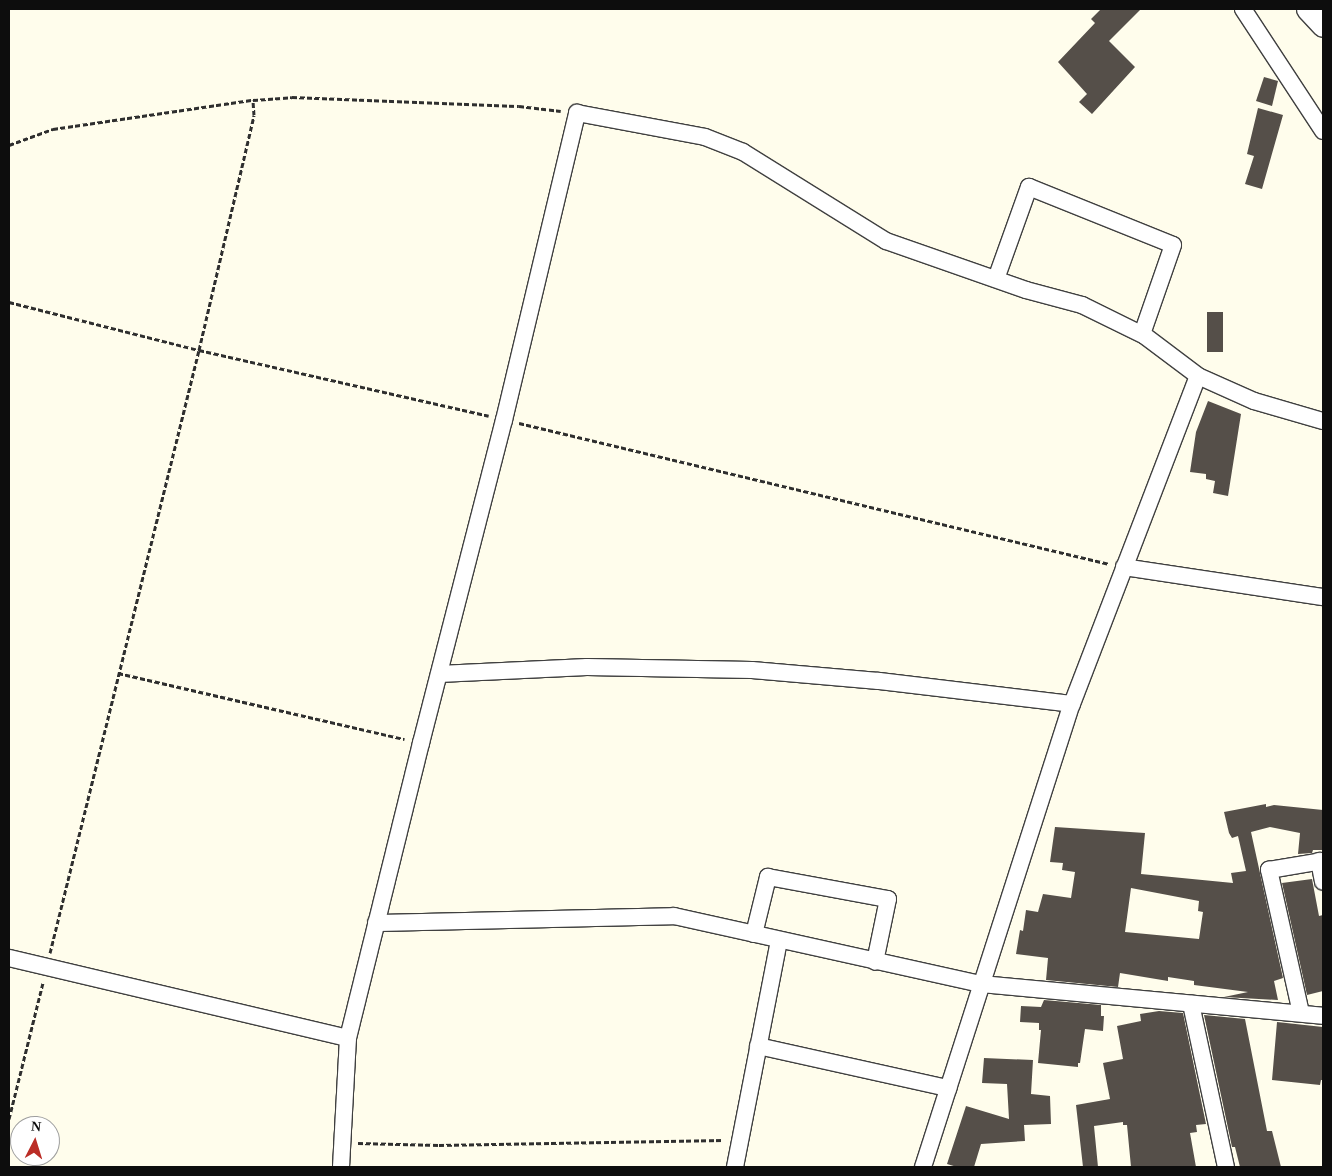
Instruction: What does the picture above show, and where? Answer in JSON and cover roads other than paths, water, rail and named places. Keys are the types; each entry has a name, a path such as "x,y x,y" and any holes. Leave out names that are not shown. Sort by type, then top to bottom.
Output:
{"street":[{"path":"1243,9 1323,131"},
{"path":"1307,9 1323,26"},
{"path":"341,1167 348,1038 504,420 577,113 713,140 743,152 886,241 996,280 1082,305 1142,334 1198,376 1254,401 1323,421"},
{"path":"996,280 1029,187 1173,245 1142,334"},
{"path":"923,1167 1072,704 1198,376"},
{"path":"1124,568 1323,597"},
{"path":"439,674 587,667 752,670 879,681 1072,704"},
{"path":"1301,1014 1269,870 1321,861 1323,882"},
{"path":"754,934 768,877 888,899 875,962"},
{"path":"376,923 674,916 981,984 1323,1016"},
{"path":"735,1167 779,940"},
{"path":"9,958 348,1038"},
{"path":"1191,1004 1226,1167"},
{"path":"758,1046 948,1088"}]}
